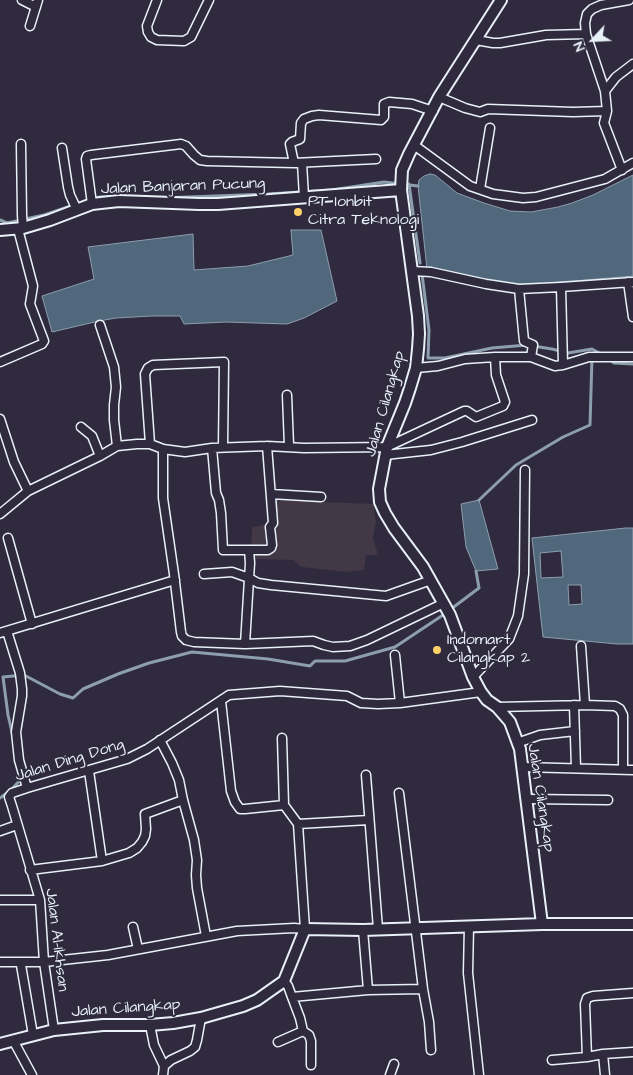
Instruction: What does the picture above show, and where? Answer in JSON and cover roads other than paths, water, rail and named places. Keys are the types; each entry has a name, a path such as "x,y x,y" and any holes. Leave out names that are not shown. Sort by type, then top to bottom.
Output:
{"street":[{"path":"22,0 37,4 30,26"},
{"path":"157,0 147,26 151,37 157,40 184,41 191,37 209,0"},
{"name":"Jalan Cilangkap","path":"501,0 464,56 403,165 400,189 419,334 416,368 405,403 386,451 379,489 380,502 385,513 423,567 446,609 472,677 480,692 510,722 520,749 542,924"},
{"path":"622,170 604,123 607,111 605,91 586,34 585,23 586,14 592,9 601,5 629,0"},
{"path":"476,40 500,44 546,35 586,34"},
{"path":"605,91 616,77 633,64"},
{"path":"440,98 480,112 488,109 557,112 607,111"},
{"path":"304,193 298,163 290,144 300,139 301,123 304,119 319,115 381,120 384,117 384,104 390,102 412,104 433,111"},
{"path":"480,189 490,128"},
{"path":"0,362 42,344 44,341 30,304 33,286 22,224 21,144"},
{"path":"92,200 86,159 87,156 91,155 181,144 186,146 200,160 207,161 298,163 376,159"},
{"path":"414,145 470,186 493,194 523,198 536,197 605,179 633,163"},
{"path":"62,148 68,187 75,206"},
{"name":"Jalan Banjaran Pucung","path":"0,230 22,224 50,220 75,206 92,200 218,204 304,193 400,189"},
{"path":"412,272 432,272 519,289 631,282 633,317"},
{"path":"561,287 563,365"},
{"path":"519,289 524,341 532,344 533,351"},
{"path":"100,326 114,368 116,387 114,420 118,446"},
{"path":"416,368 533,351 555,366 589,357 633,357"},
{"path":"386,451 464,411 476,417 503,406 505,402 496,375 495,357"},
{"path":"150,444 146,374 148,368 153,365 224,362 223,448"},
{"path":"287,395 289,446"},
{"path":"0,419 14,462 28,491"},
{"path":"0,514 28,491 118,446 150,444 163,449 185,452 212,448 267,446 386,451 431,450 532,420"},
{"path":"81,427 92,436 100,456"},
{"path":"212,448 216,493 221,513 223,550 268,550 272,546 270,527 273,523 267,446"},
{"path":"163,449 163,498 181,632 186,640 246,644 313,641 333,647 350,646 446,609"},
{"path":"472,677 508,640 518,616 524,574 525,470"},
{"path":"271,494 321,497"},
{"path":"8,538 32,624"},
{"path":"246,644 249,550"},
{"path":"204,574 232,572 258,583 271,586 386,596 431,580"},
{"path":"27,788 16,732 22,696 20,675 4,632 175,580"},
{"path":"581,646 585,705"},
{"path":"395,655 400,703"},
{"name":"Jalan Ding Dong","path":"17,825 9,797 12,793 128,759 147,749 229,695 280,691 347,696 361,703 378,704 400,703 480,692"},
{"path":"221,701 231,791 235,802 240,809 284,805"},
{"path":"574,705 576,768"},
{"path":"497,707 615,706 620,709 623,716 623,769"},
{"path":"517,744 540,735 575,731"},
{"path":"282,738 284,805 298,824 305,929 284,981 288,986 303,1031 309,1035 311,1041 311,1065"},
{"path":"160,740 179,780 194,840 198,860 197,888 206,936"},
{"path":"522,767 633,770"},
{"path":"88,771 102,861"},
{"path":"366,775 378,929"},
{"path":"399,793 431,1050"},
{"path":"527,799 608,800"},
{"path":"30,870 102,861 129,853 137,848 145,836 145,814 183,800"},
{"path":"298,824 370,820"},
{"path":"0,832 17,825"},
{"name":"Jalan Al-Ikhsan","path":"17,825 40,900 44,962 54,1030"},
{"path":"0,900 40,900"},
{"path":"0,962 44,962 108,955 237,930 294,928 363,930 542,924 633,924"},
{"path":"469,926 468,973 479,1075"},
{"path":"133,927 138,950"},
{"path":"363,930 368,990"},
{"path":"21,965 33,1034"},
{"name":"Jalan Cilangkap","path":"0,1044 54,1030 103,1025 150,1025 201,1018 243,1006 256,1000 284,981"},
{"path":"292,997 368,990 423,989"},
{"path":"587,1057 585,1004 587,998 633,993"},
{"path":"164,1066 195,1046 201,1018"},
{"path":"150,1025 154,1045 164,1066 163,1075"},
{"path":"278,1042 303,1031"},
{"path":"13,1040 32,1075"},
{"path":"552,1060 633,1052"},
{"path":"603,1054 605,1075"},
{"path":"390,1075 394,1064"}],"water":[{"path":"430,174 435,175 457,193 510,211 531,212 572,203 633,175 633,276 537,284 501,284 427,269 418,186 419,180"},
{"path":"291,230 321,230 337,301 304,318 287,324 226,322 184,324 180,316 116,318 52,332 42,296 94,279 88,247 193,234 194,270 248,266 293,255"},
{"path":"479,500 498,569 476,571 466,547 461,504"},
{"path":"633,528 633,644 543,637 532,538","holes":["561,551 563,577 541,578 540,553","568,585 581,585 582,604 569,605"]}],"waterway":[{"path":"162,198 332,190 384,182 418,186"},
{"path":"409,184 420,263"},
{"path":"94,199 108,197"},
{"path":"0,220 7,223 44,215 74,205"},
{"path":"422,274 429,330 428,358 445,358 492,348 527,345"},
{"path":"533,346 568,353 592,349 601,354"},
{"path":"479,500 516,465 563,437 590,425 592,357"},
{"path":"609,359 614,363 633,364"},
{"path":"14,741 8,715 3,677 24,675 60,694 73,698 83,689 118,674 149,663 192,652 268,659 310,666 315,661 345,661 395,647 443,615 479,588 476,571"},
{"path":"0,798 12,789 22,778 21,776"}],"place":[{"name":"PT Ionbit Citra Teknologi","path":"298,212"},
{"name":"Indomart Cilangkap 2","path":"437,650"}]}
